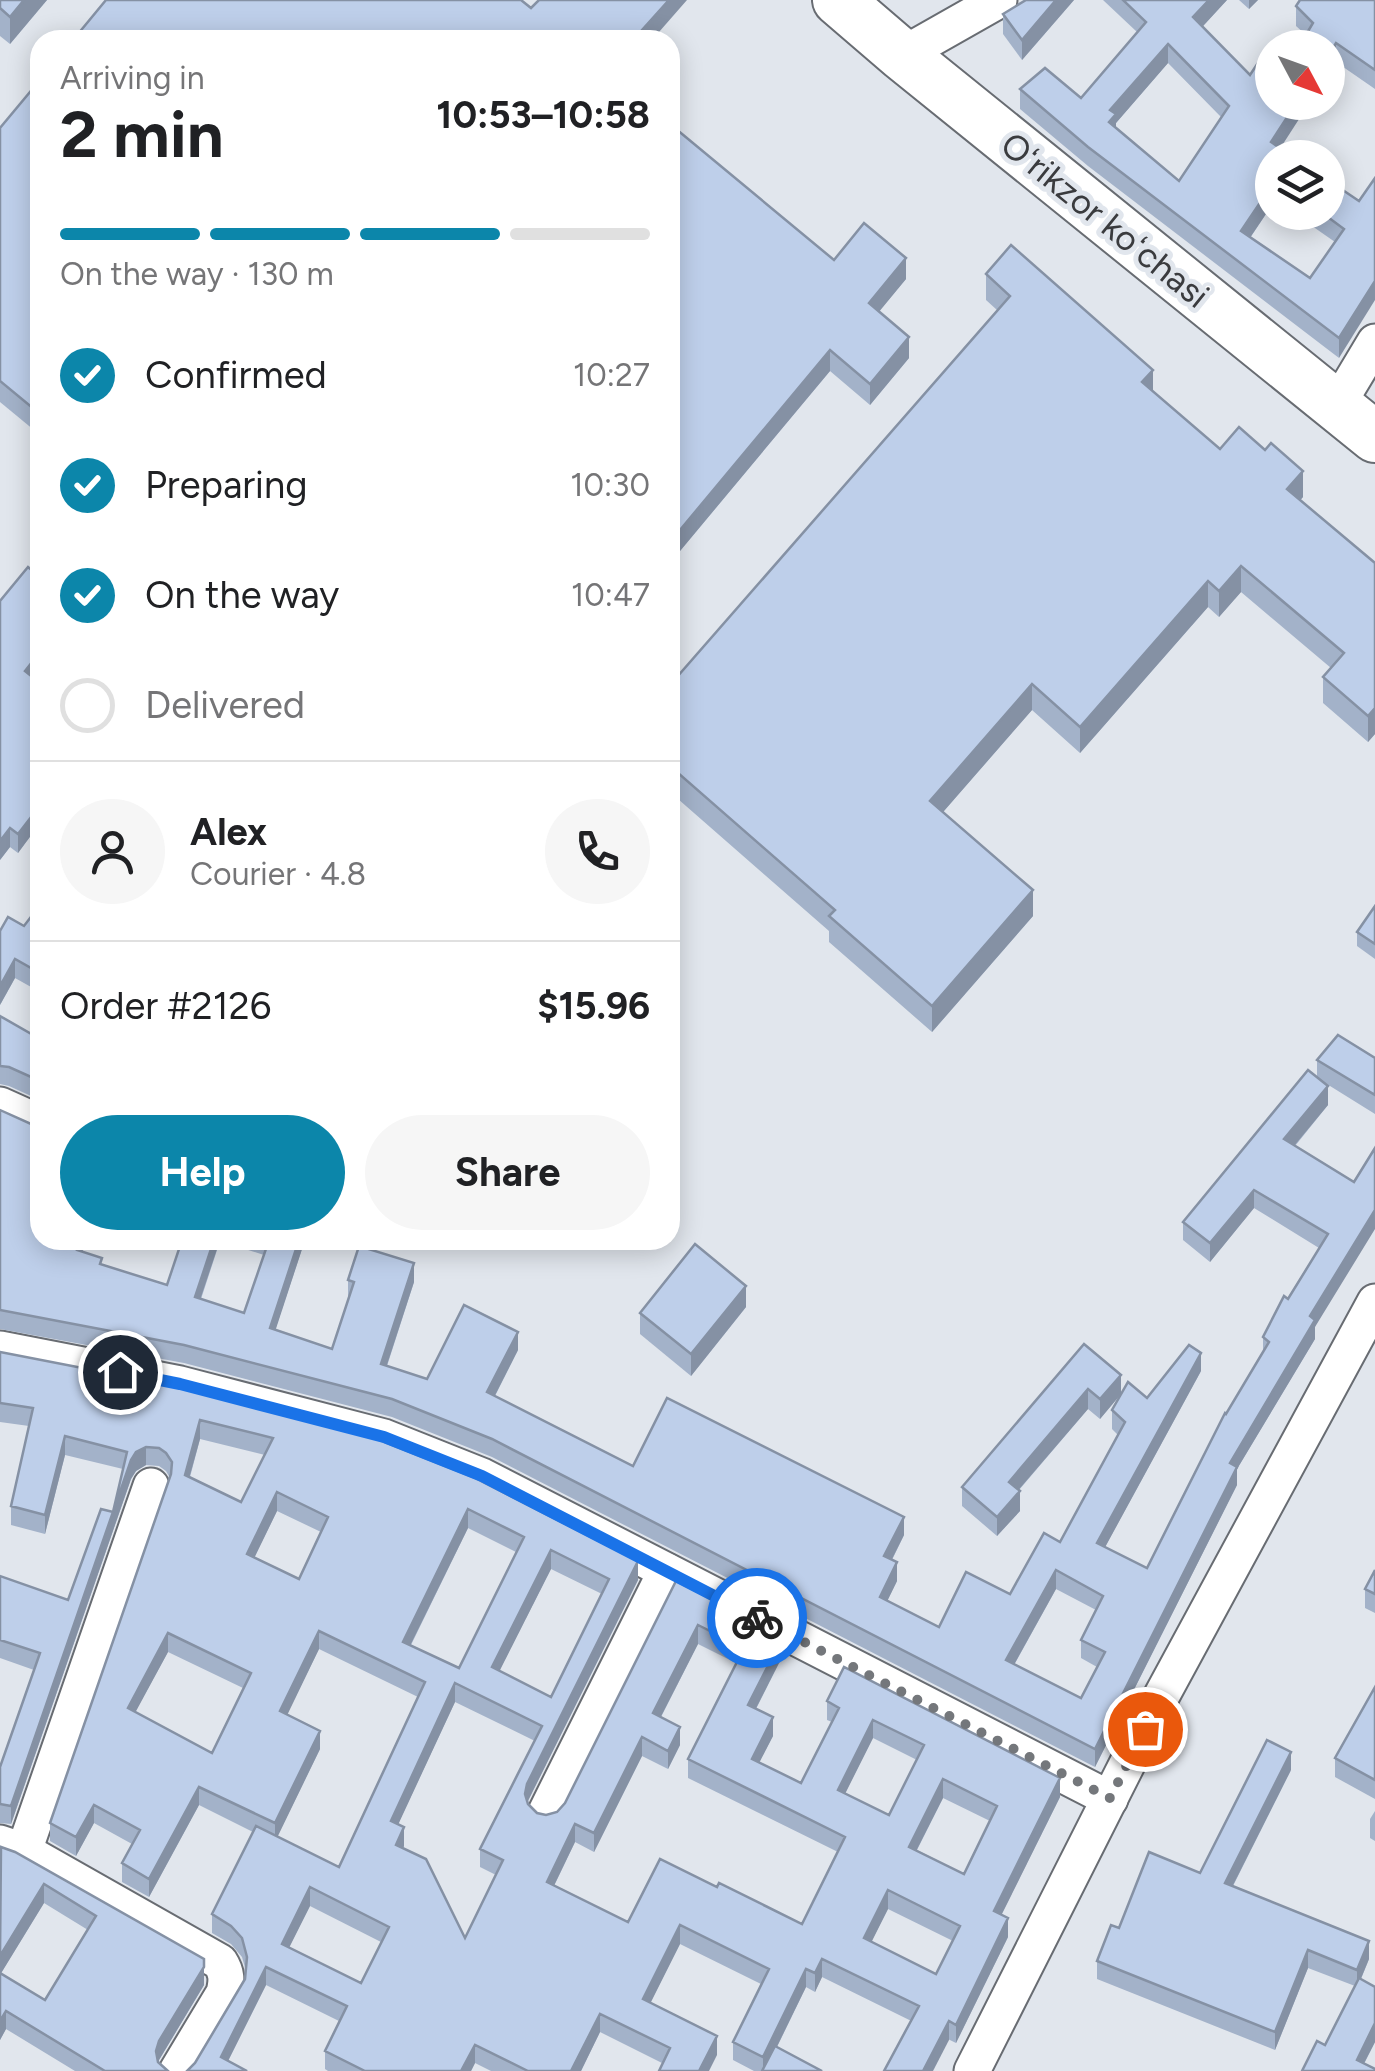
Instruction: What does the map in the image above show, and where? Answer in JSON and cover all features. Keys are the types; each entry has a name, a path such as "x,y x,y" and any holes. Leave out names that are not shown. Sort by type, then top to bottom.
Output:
{"main road":[{"name":"Oʻrikzor koʻchasi","path":"838,0 1375,437"}],"street":[{"path":"902,55 998,0"},
{"path":"1336,407 1375,342"},
{"path":"0,1106 30,1119"},
{"path":"972,2071 1171,1678 1375,1302"},
{"path":"0,1349 180,1384 384,1437 482,1476 1110,1798"},
{"path":"151,1486 12,1847 220,1962 226,1972 224,1993 177,2071"},
{"path":"546,1812 666,1571"}],"building":[{"path":"0,0 24,0 10,17 0,8"},
{"path":"106,0 521,0 531,8 539,0 669,0 642,30 81,30"},
{"path":"1026,0 1056,0 1022,40 1003,14"},
{"path":"1123,0 1209,0 1193,17 1250,75 1255,67 1255,120 1285,120 1272,140 1255,140 1255,210 1241,231 1310,278 1345,230 1345,192 1359,201 1375,178 1375,281 1339,338 1088,147 1020,89 1045,68 1081,98 1146,22","holes":["1168,44 1229,106 1179,181 1109,122 1116,114 1110,110"]},
{"path":"1300,0 1375,0 1375,70 1345,49 1345,30 1309,30 1313,23 1296,6"},
{"path":"30,92 30,406 0,381 0,128"},
{"path":"680,132 834,260 864,223 906,258 869,303 909,337 870,384 830,350 680,530"},
{"path":"1011,245 1153,370 1142,382 1220,449 1239,427 1265,450 1271,443 1303,471 1287,489 1375,563 1375,708 1368,716 1323,677 1344,653 1241,566 1219,591 1208,581 1080,727 1032,684 930,801 1033,890 932,1006 829,916 835,910 680,775 680,674 1010,296 986,274"},
{"path":"30,569 30,665 25,671 30,675 30,818 18,834 10,828 0,841 0,601"},
{"path":"1375,906 1375,944 1357,932"},
{"path":"8,917 24,926 30,918 30,967 15,959 0,986 0,931"},
{"path":"0,1016 30,1033 30,1076 0,1066"},
{"path":"1338,1035 1375,1058 1375,1095 1317,1060"},
{"path":"1308,1070 1328,1086 1284,1139 1354,1182 1375,1148 1375,1210 1310,1316 1315,1320 1230,1463 1237,1467 1095,1749 492,1439 392,1399 184,1345 0,1310 0,1110 30,1124 30,1250 77,1250 102,1258 100,1264 167,1285 179,1250 211,1250 195,1297 244,1313 266,1250 296,1250 270,1328 332,1349 354,1282 348,1280 358,1250 372,1250 414,1263 381,1364 427,1379 464,1305 518,1332 487,1392 633,1466 667,1398 904,1517 884,1556 897,1562 880,1597 939,1627 966,1572 1010,1594 1044,1533 1060,1542 1125,1422 1112,1410 1128,1382 1147,1398 1189,1345 1201,1353 1097,1543 1147,1568 1225,1413 1269,1342 1263,1337 1284,1296 1288,1299 1328,1234 1254,1190 1210,1243 1183,1222","holes":["1056,1570 1103,1596 1081,1640 1105,1652 1081,1698 1006,1660"]},
{"path":"695,1244 746,1286 691,1354 640,1313"},
{"path":"1084,1344 1121,1375 1100,1399 1088,1389 1009,1482 1020,1491 997,1517 962,1487"},
{"path":"0,1352 175,1386 377,1439 473,1477 638,1561 527,1784 528,1804 537,1813 557,1812 565,1803 676,1581 783,1636 748,1705 773,1717 752,1759 801,1783 839,1708 827,1701 844,1667 1060,1778 994,1911 1008,1918 956,2025 949,2021 923,2071 884,2071 919,2006 822,1959 815,1973 806,1969 763,2057 733,2042 769,1969 680,1925 643,1999 717,2036 699,2071 659,2071 670,2048 600,2014 571,2071 528,2071 475,2045 461,2071 365,2071 325,2051 347,2006 266,1967 221,2057 247,2071 187,2071 245,1979 247,1957 242,1938 212,1914 256,1826 339,1867 425,1682 319,1631 280,1711 320,1731 275,1823 199,1787 149,1879 122,1863 140,1830 94,1805 76,1837 50,1823 172,1462 159,1448 146,1447 136,1452 113,1512 127,1452 65,1436 45,1515 11,1506 33,1408 0,1403","holes":["200,1420 273,1438 241,1502 185,1475","277,1492 328,1517 299,1579 247,1554","468,1509 524,1537 459,1668 403,1642","551,1550 609,1579 551,1697 492,1667","698,1625 744,1648 688,1759 845,1837 802,1924 660,1859 628,1922 547,1882 575,1824 594,1833 642,1737 668,1751 680,1727 653,1713","168,1633 251,1673 212,1753 128,1708","455,1683 542,1726 480,1849 503,1860 465,1938 426,1859 396,1845 404,1827 391,1821","873,1720 924,1745 889,1815 838,1790","943,1779 997,1806 964,1874 909,1847","310,1887 389,1927 361,1983 282,1944","888,1890 960,1926 936,1974 864,1938"]},
{"path":"101,1509 113,1512 11,1806 0,1804 0,1767 40,1653 0,1640 0,1576 68,1600"},
{"path":"1375,1570 1375,1594 1365,1589"},
{"path":"1375,1687 1375,1780 1335,1758"},
{"path":"1267,1740 1291,1752 1225,1883 1369,1941 1357,1970 1308,1950 1275,2032 1097,1961 1111,1925 1119,1928 1149,1852 1200,1873"},
{"path":"1,1847 204,1959 204,1967 159,2041 158,2062 168,2071 105,2071 6,2011 0,2021 0,1973 45,2000 96,1916 44,1884 0,1956"},
{"path":"1359,1978 1375,1987 1375,2023 1357,2060 1375,2071 1302,2071 1317,2041 1325,2045"},
{"path":"775,2046 822,2071 762,2071"}],"way so far":[{"path":"757,1618 1110,1798 1145,1729"}],"route":[{"path":"120,1372 384,1437 482,1476 757,1618"}]}
